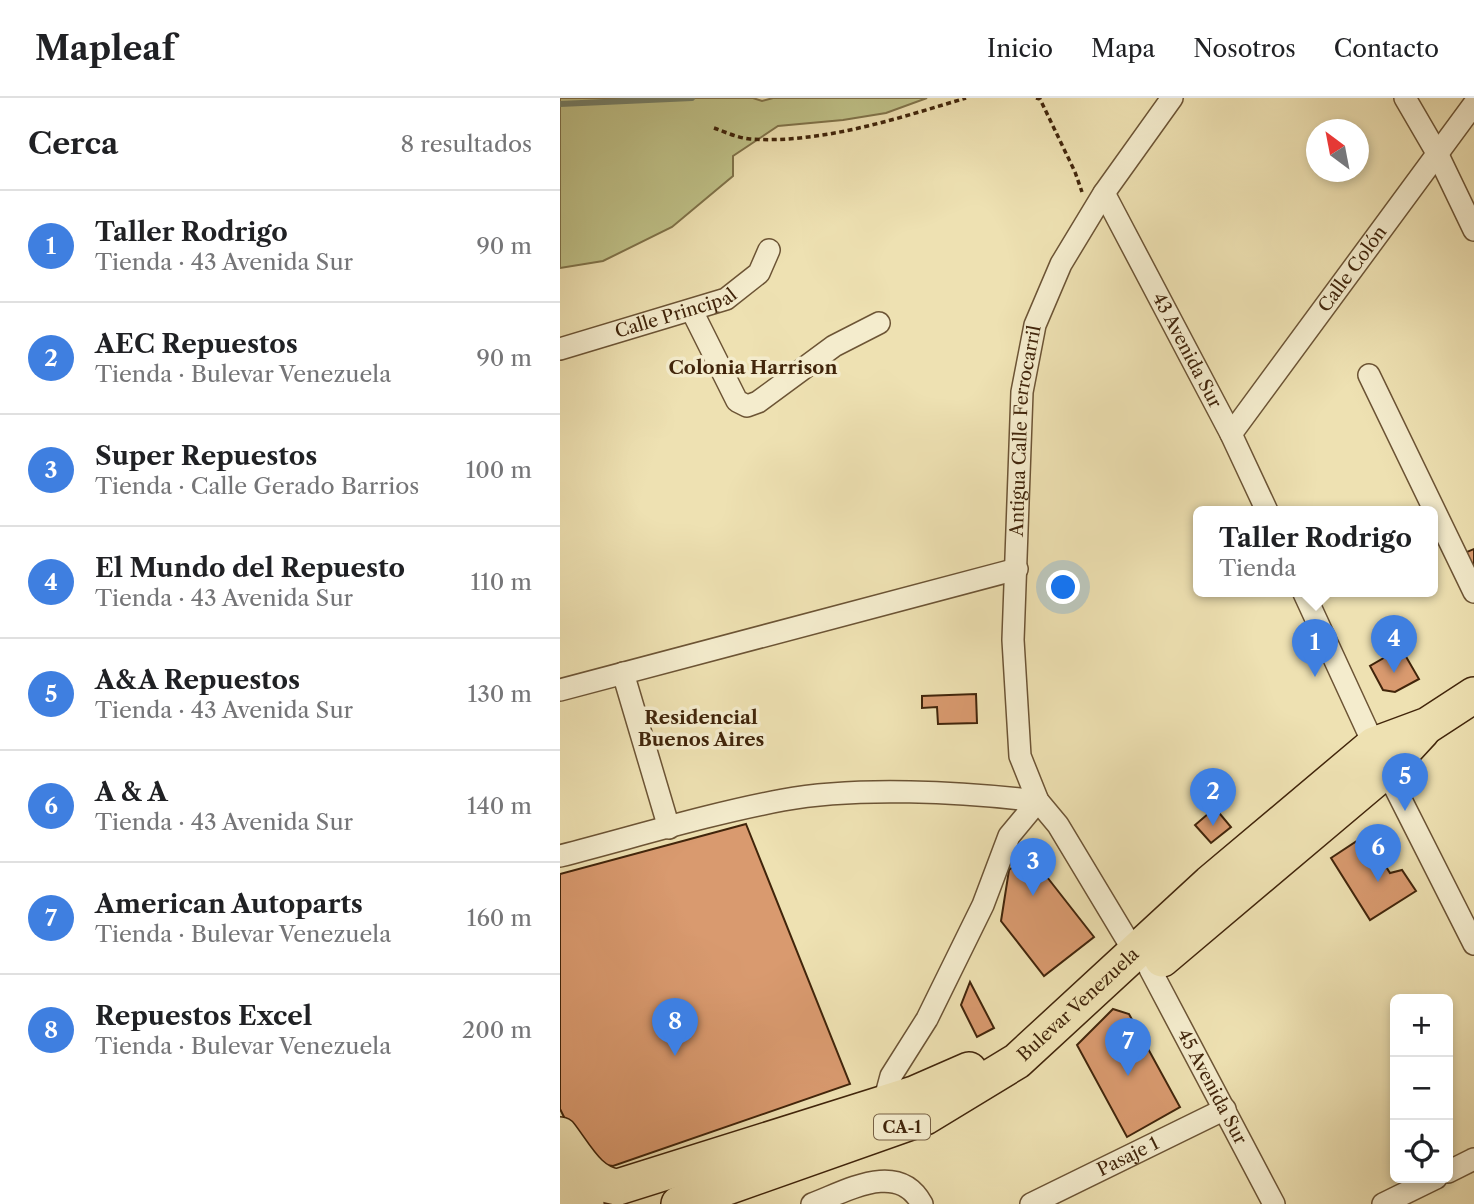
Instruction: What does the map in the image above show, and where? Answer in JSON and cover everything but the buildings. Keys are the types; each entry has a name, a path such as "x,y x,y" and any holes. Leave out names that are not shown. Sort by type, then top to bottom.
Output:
{"highway":[{"name":"Bulevar Venezuela","path":"741,1204 895,1152 943,1128 1070,1039 1219,876 1380,757 1474,695"},
{"name":"Bulevar Venezuela","path":"679,1204 925,1117 1017,1061 1093,992 1143,961"},
{"path":"560,1135 593,1178 608,1186 618,1187 914,1094 979,1065 1093,992"},
{"path":"604,1204 943,1096 987,1069 1093,992"}],"main road":[{"path":"564,1162 587,1204"}],"street":[{"name":"Antigua Calle Ferrocarril","path":"1038,801 1020,756 1013,640 1022,392 1029,349 1044,301 1062,264 1104,193 1172,98"},
{"path":"1405,98 1437,153 1474,230"},
{"name":"Calle Colón","path":"1231,434 1474,104"},
{"name":"43 Avenida Sur","path":"1104,193 1231,434 1264,506"},
{"name":"Calle Principal","path":"560,349 726,299 760,273 769,250"},
{"path":"692,311 737,401 747,406 758,402 834,346 879,323"},
{"path":"1369,375 1432,506"},
{"path":"1438,518 1474,592"},
{"path":"560,690 1017,569"},
{"path":"1306,597 1380,757 1474,944"},
{"path":"623,673 669,828"},
{"path":"560,856 783,800 818,796 979,794 1038,801"},
{"path":"884,1102 891,1076 927,1019 983,905 1009,836 1038,801"},
{"name":"45 Avenida Sur","path":"1038,801 1058,824 1143,961 1274,1204"},
{"name":"Pasaje 1","path":"1031,1204 1225,1109"},
{"path":"1453,1169 1474,1158"},
{"path":"811,1204 884,1180 904,1183 919,1199"},
{"path":"1383,1204 1426,1183"}],"path":[{"path":"713,128 748,139 816,135 873,126 966,98"},
{"path":"1036,98 1040,99 1075,172 1089,217"}],"green space":[{"path":"560,98 753,98 762,101 773,98 927,98 886,113 778,126 733,156 733,176 672,227 603,261 560,268"}],"waterway":[{"path":"560,104 692,98"}],"place":[{"name":"El Mundo del Repuesto","path":"1394,673"},
{"name":"Taller Rodrigo","path":"1315,677"},
{"name":"A&A Repuestos","path":"1405,811"},
{"name":"AEC Repuestos","path":"1213,826"},
{"name":"A & A","path":"1378,882"},
{"name":"Super Repuestos","path":"1033,896"},
{"name":"Repuestos Excel","path":"675,1056"},
{"name":"American Autoparts","path":"1128,1076"}],"district":[{"name":"Colonia Harrison","path":"753,367"},
{"name":"Residencial Buenos Aires","path":"701,728"}]}
